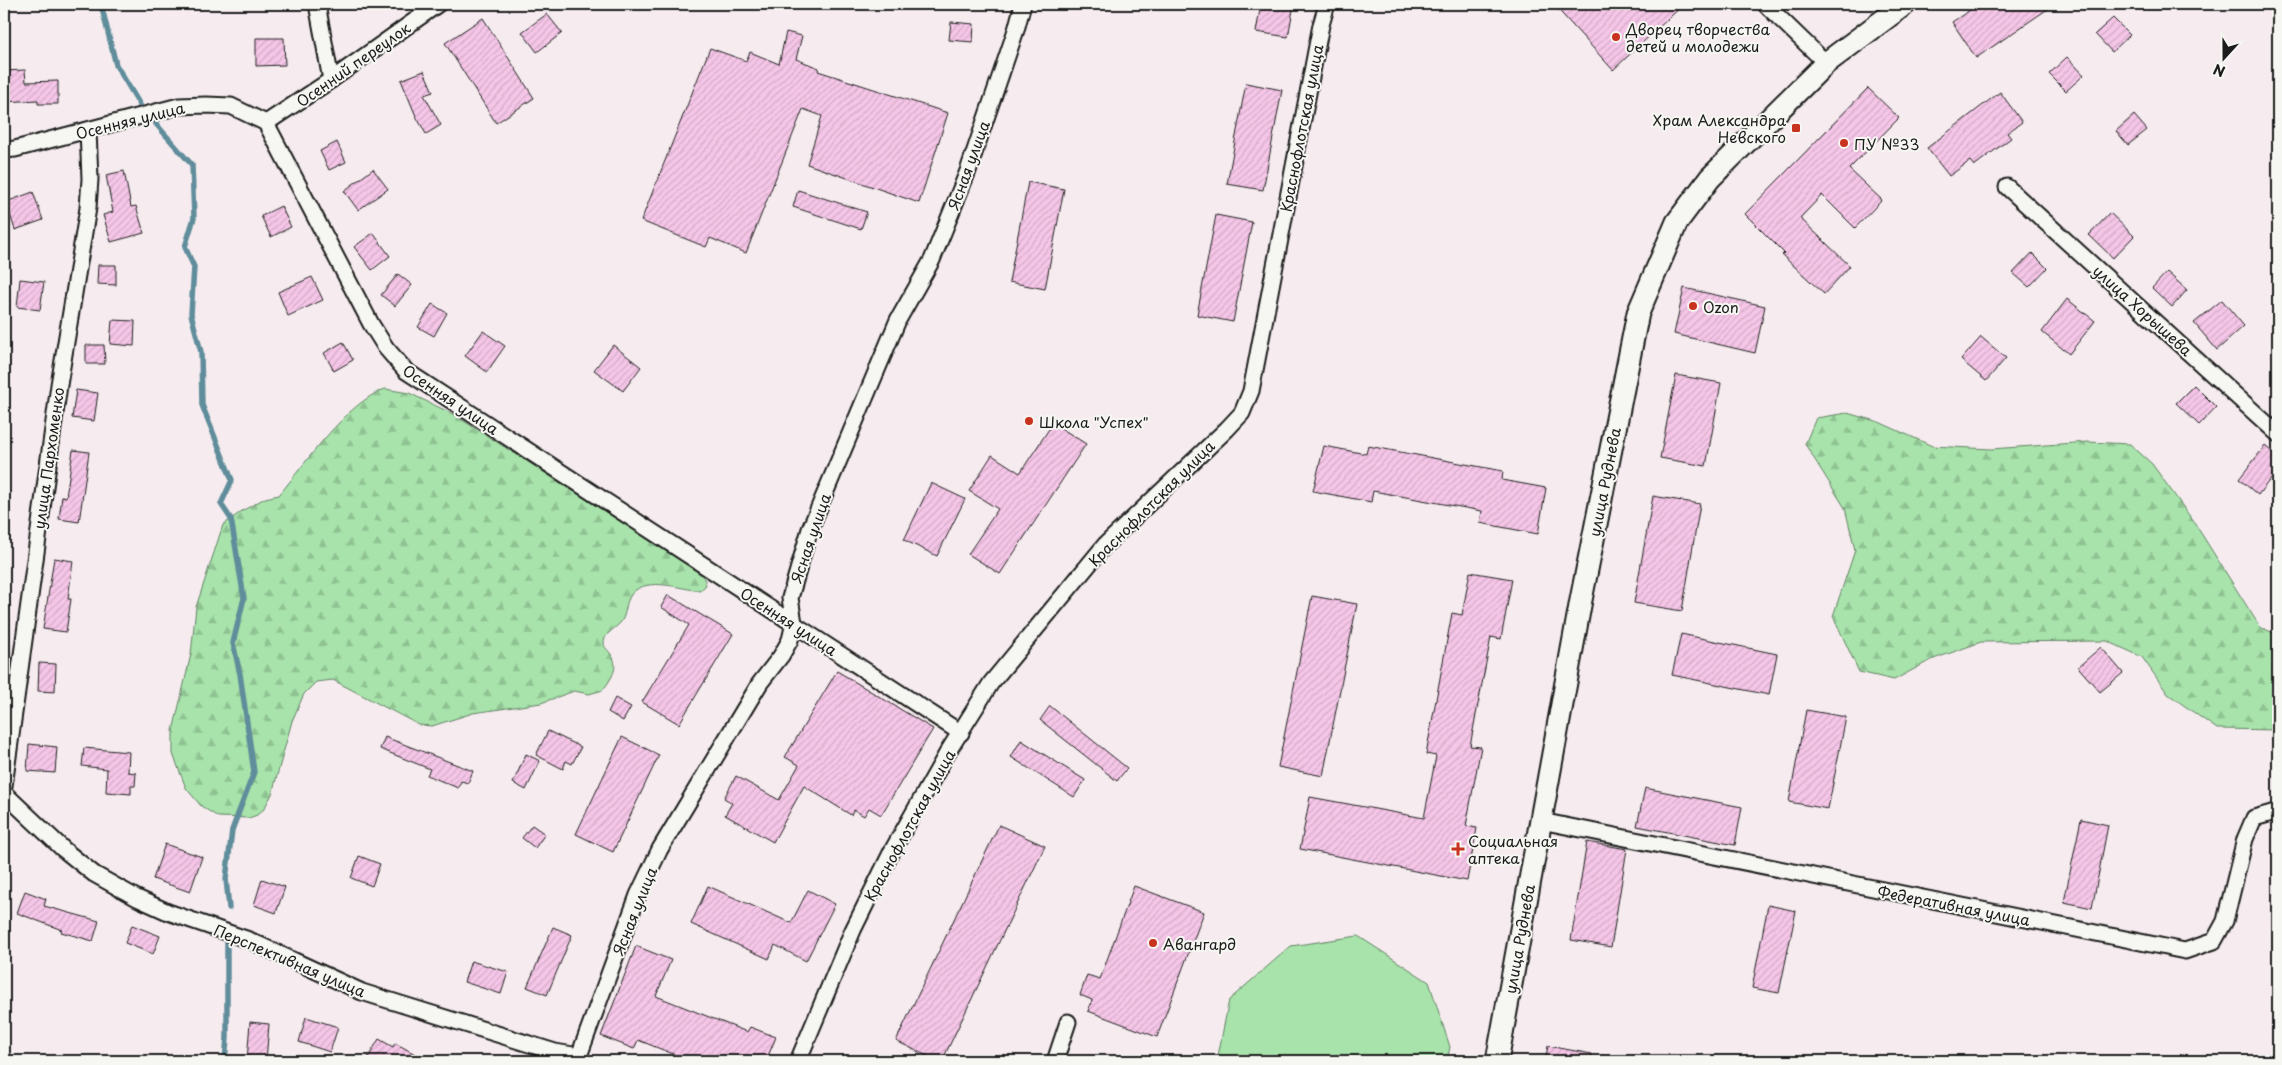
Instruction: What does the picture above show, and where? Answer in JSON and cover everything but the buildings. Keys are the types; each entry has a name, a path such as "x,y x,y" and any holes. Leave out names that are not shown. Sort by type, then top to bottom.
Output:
{"main road":[{"name":"улица Руднева","path":"1497,1061 1581,600 1638,313 1677,222 1710,178 1826,63 1905,4"}],"street":[{"path":"317,4 331,80"},
{"name":"Осенний переулок","path":"266,123 331,80 438,4"},
{"name":"Ясная улица","path":"580,1056 638,895 660,849 760,683 781,656 790,640 794,623 790,598 810,529 898,320 932,260 968,172 1023,4"},
{"name":"Краснофлотская улица","path":"798,1061 852,930 892,851 991,683 1105,545 1242,412 1251,391 1321,25 1327,4"},
{"path":"1765,4 1826,63"},
{"name":"Осенняя улица","path":"4,150 15,150 179,106 231,106 266,123 371,324 386,348 406,372 961,733"},
{"name":"улица Пархоменко","path":"4,786 57,394 88,208 90,172 88,130"},
{"name":"улица Хорышева","path":"2007,187 2278,434"},
{"name":"Перспективная улица","path":"4,793 57,843 94,874 118,889 145,902 249,940 362,992 555,1052 580,1056"},
{"name":"Федеративная улица","path":"1541,821 2185,951 2214,941 2226,921 2245,839 2254,818 2272,813 2278,814"},
{"path":"1055,1061 1068,1022"}],"green space":[{"path":"385,389 409,393 453,414 695,569 704,578 706,585 700,591 652,585 642,586 635,591 629,598 622,621 604,640 604,644 615,663 612,677 603,690 589,694 574,691 541,703 473,713 432,726 419,725 333,680 316,682 304,694 292,721 272,794 264,809 257,815 249,818 218,817 201,806 186,788 173,754 173,731 191,654 196,607 223,525 242,511 265,498 279,495 314,451 342,420 371,396"},
{"path":"1847,413 1879,422 1932,446 1991,449 2088,442 2130,444 2152,464 2194,522 2260,627 2278,635 2278,730 2217,729 2168,694 2142,657 2107,641 1981,642 1931,660 1894,680 1859,672 1833,616 1855,550 1845,508 1805,444 1816,418"},
{"path":"1358,936 1429,982 1450,1047 1447,1061 1217,1061 1229,1000 1291,946"}],"waterway":[{"path":"101,4 116,65 140,105"},
{"path":"156,124 192,165 194,218 185,247 194,267 191,314 201,352 202,405 232,480 221,504 231,519 244,598 233,643 240,674 254,772 232,830 226,879 229,908"},
{"path":"225,1061 227,1038 227,936"}],"place":[{"name":"Дворец творчества детей и молодежи","path":"1616,37"},
{"name":"Храм Александра Невского","path":"1796,128"},
{"name":"ПУ №33","path":"1844,143"},
{"name":"Ozon","path":"1693,306"},
{"name":"Школа \"Успех\"","path":"1029,421"},
{"name":"Социальная аптека","path":"1458,849"},
{"name":"Авангард","path":"1153,943"}]}
